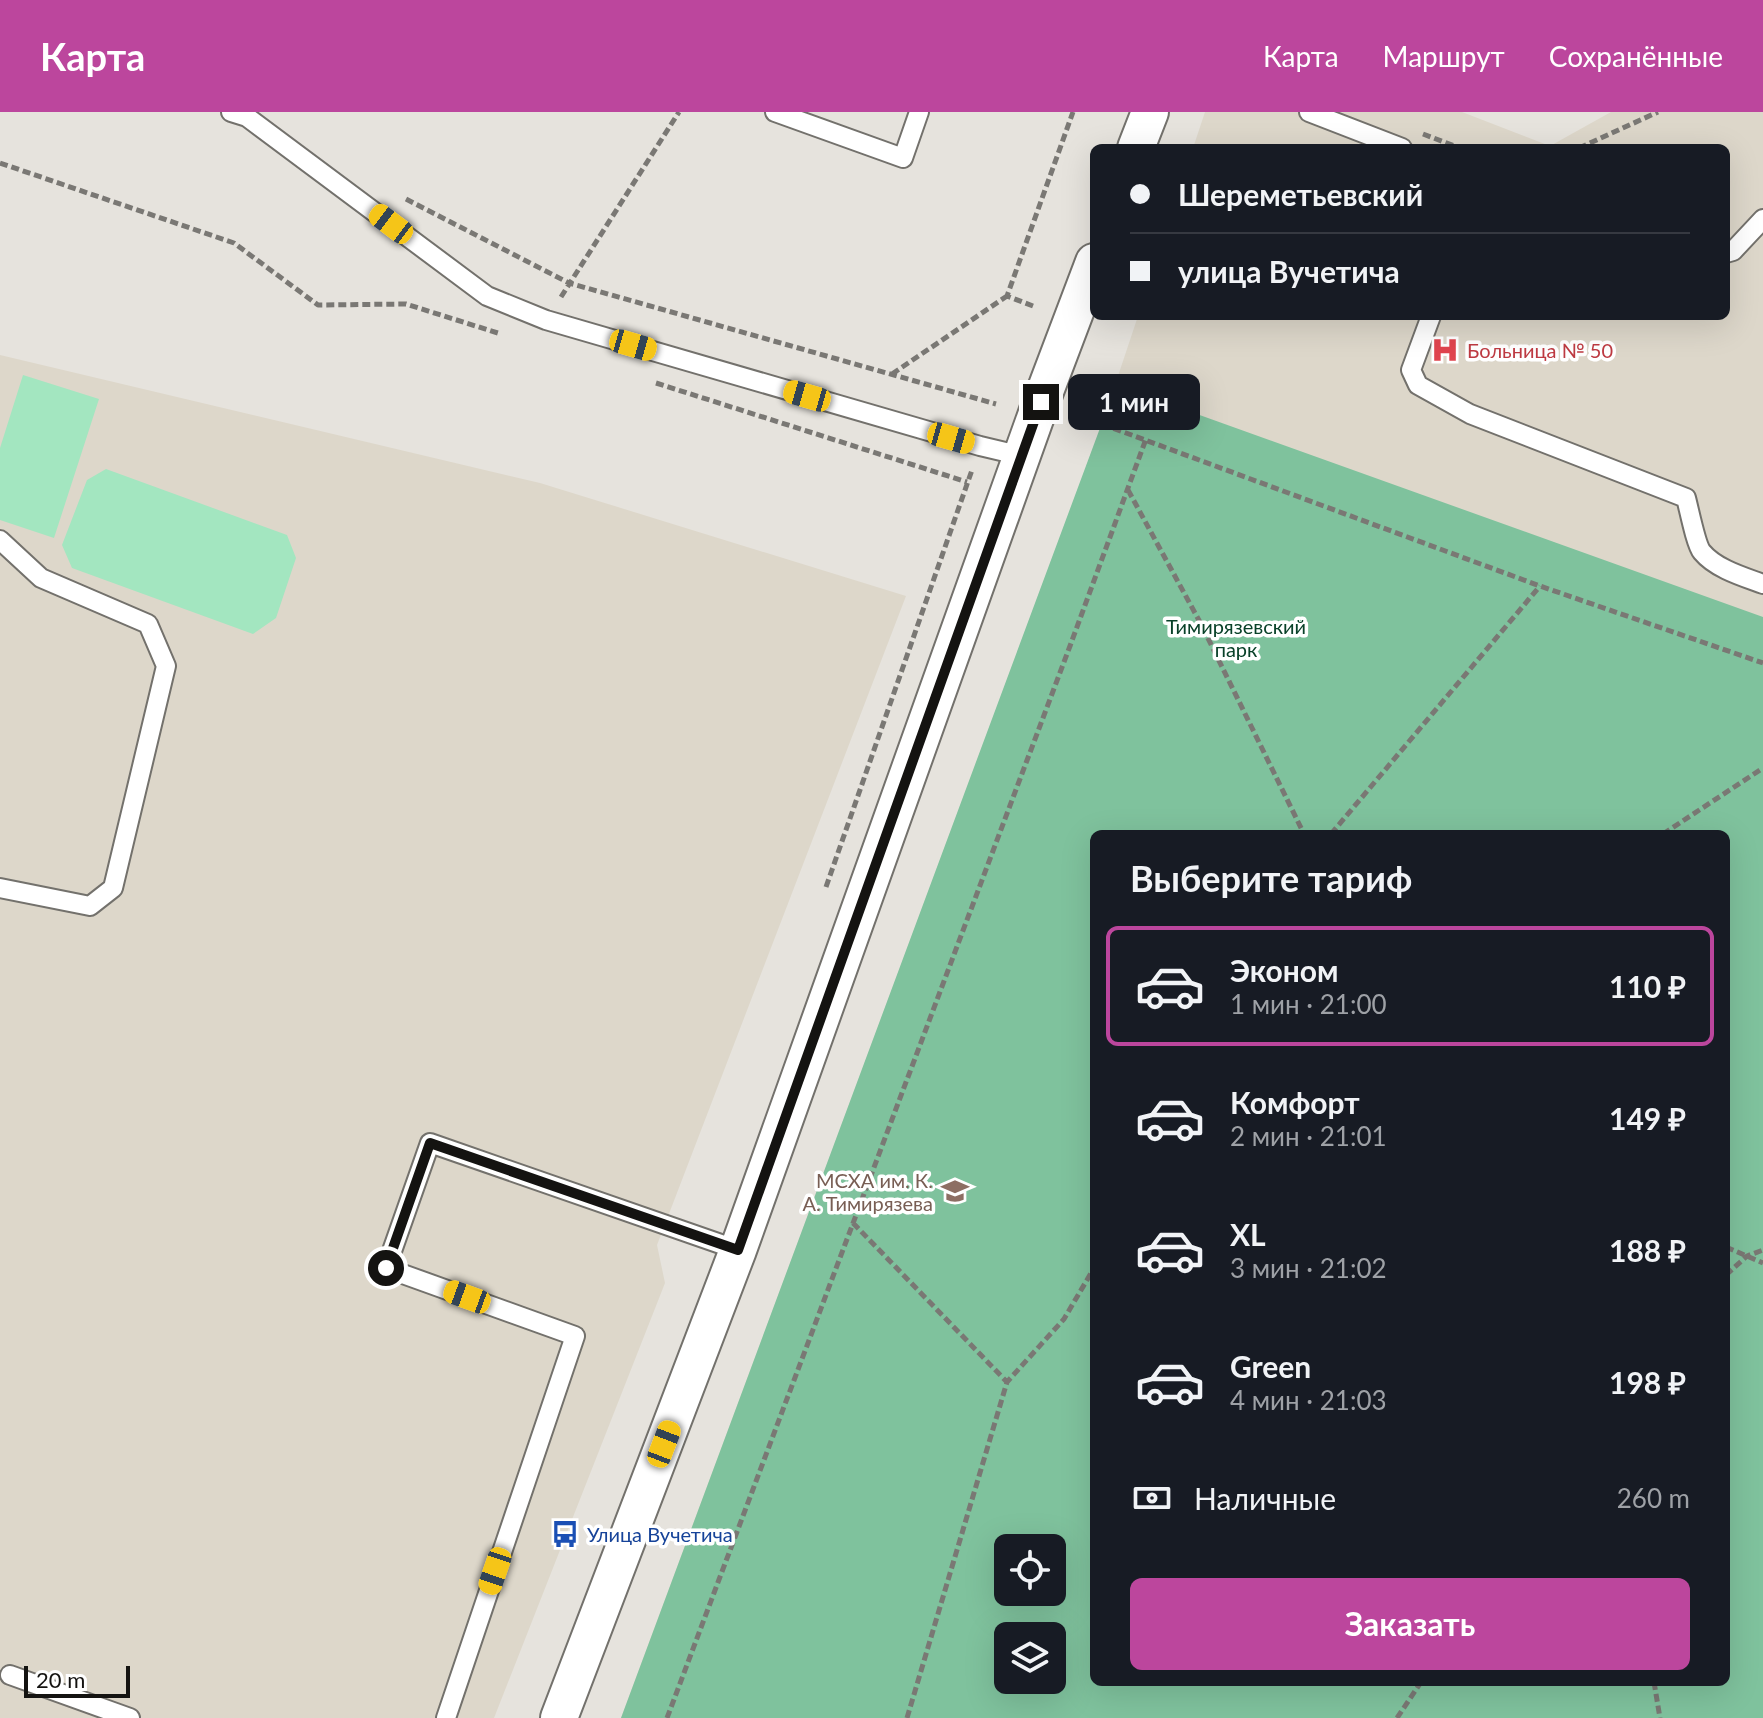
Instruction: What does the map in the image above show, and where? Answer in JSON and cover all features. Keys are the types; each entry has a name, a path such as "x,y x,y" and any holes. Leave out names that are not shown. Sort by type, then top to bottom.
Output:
{"street":[{"path":"1138,144 1150,112"},
{"path":"559,1718 738,1250 1090,273"}],"lane":[{"path":"775,112 903,158 919,112"},
{"path":"1309,112 1392,144"},
{"path":"242,114 487,296 546,320 1022,456"},
{"path":"1730,252 1763,219"},
{"path":"1430,320 1411,370 1418,385 1470,414 1686,498 1700,551 1717,564 1763,584"},
{"path":"0,540 41,578 148,624 166,666 113,888 90,906 2,892"},
{"path":"446,1718 575,1336 386,1268 430,1143 738,1250"},
{"path":"10,1675 130,1718"}],"path":[{"path":"546,320 679,112"},
{"path":"891,374 1007,296 1073,112"},
{"path":"1588,144 1658,112"},
{"path":"0,163 234,243 318,305 406,304 512,338"},
{"path":"401,197 569,283 996,404"},
{"path":"1007,296 1033,306"},
{"path":"649,381 967,482"},
{"path":"1091,420 1540,586 1763,663"},
{"path":"667,1718 1146,439"},
{"path":"1128,489 1201,624 1302,830"},
{"path":"1334,830 1540,586"},
{"path":"1669,830 1763,768"},
{"path":"853,1223 1007,1382"},
{"path":"1730,1249 1763,1263"},
{"path":"1730,1271 1747,1256 1763,1250"},
{"path":"907,1718 1007,1382 1064,1319 1090,1275"},
{"path":"1397,1718 1418,1686"},
{"path":"1655,1686 1660,1718"}],"shaded area":[{"name":"Тимирязевский парк","path":"1205,112 1462,112 1545,144 1194,144"},
{"name":"Тимирязевский парк","path":"1611,112 1763,112 1763,1718 621,1718 1102,424 1137,320 1730,320 1730,144 1554,144"},
{"path":"0,355 540,483 906,596 657,1245 665,1283 494,1718 0,1718"}],"green space":[{"path":"23,375 99,399 54,538 0,520 0,448"},
{"name":"Тимирязевский парк","path":"1116,385 1763,617 1763,1718 621,1718"},
{"path":"106,469 287,535 296,558 276,618 253,634 72,568 62,545 87,480"}],"place":[{"name":"Больница № 50","path":"1445,350"},
{"name":"МСХА им. К. А. Тимирязева","path":"955,1191"},
{"name":"Улица Вучетича","path":"565,1534"}],"route":[{"path":"386,1268 430,1143 738,1250 1041,402"}]}
